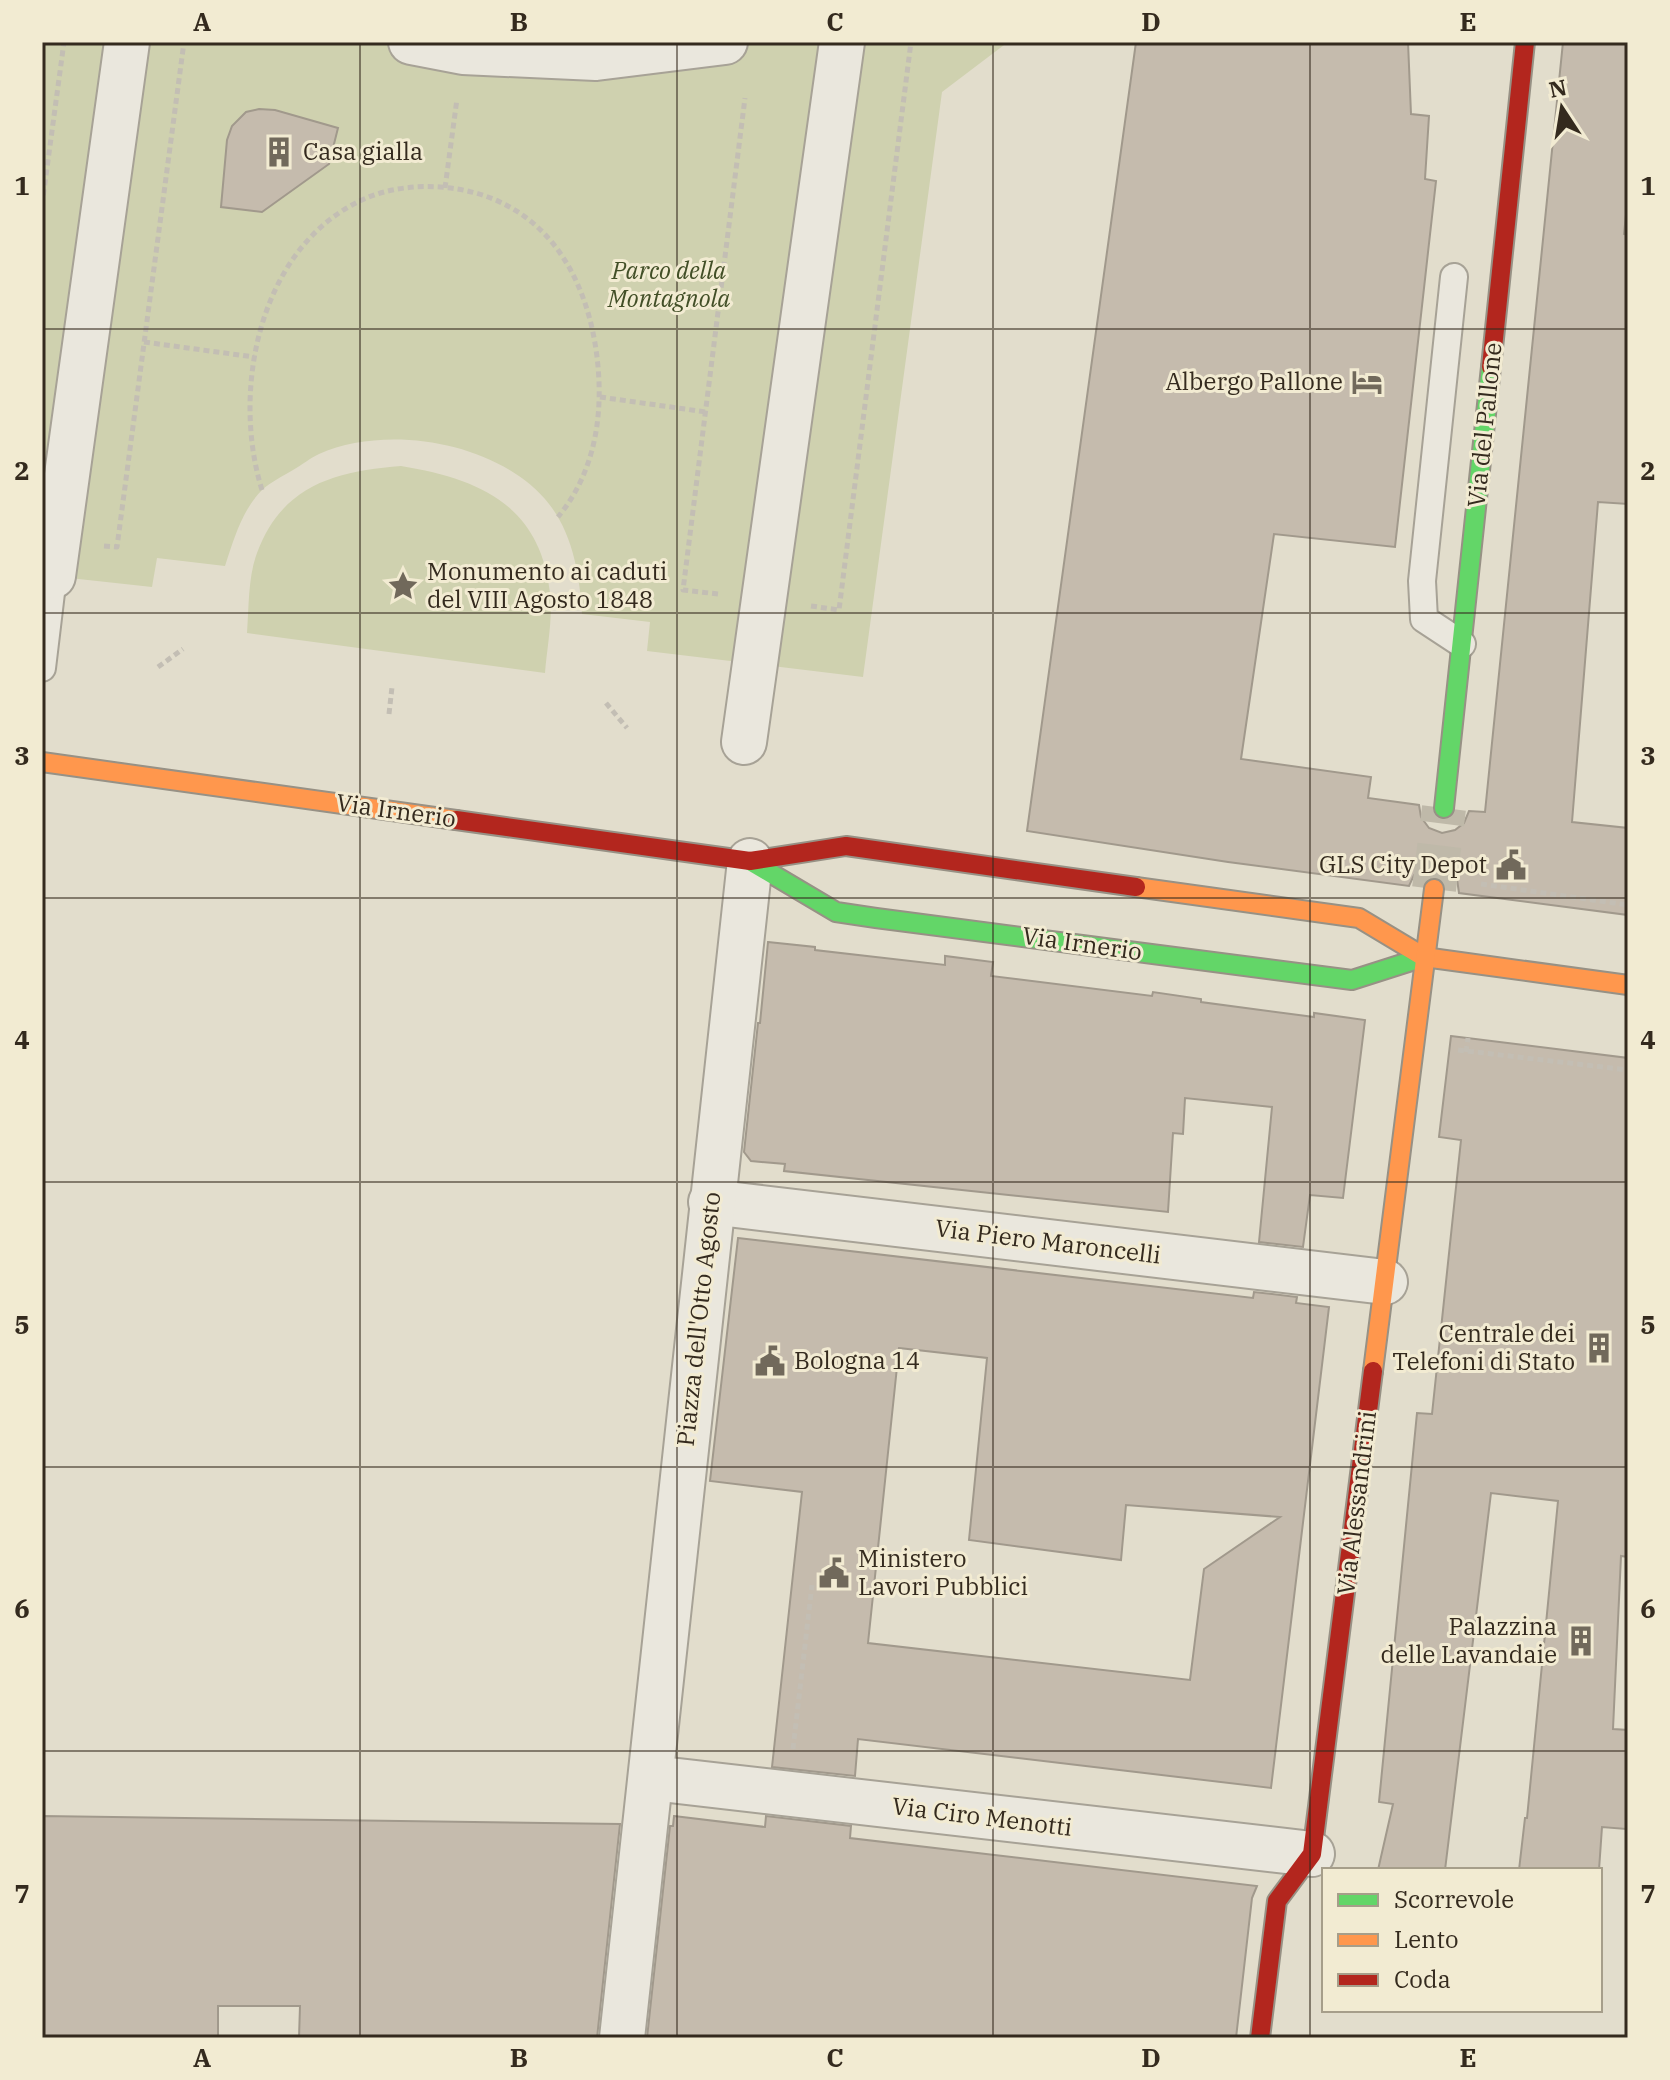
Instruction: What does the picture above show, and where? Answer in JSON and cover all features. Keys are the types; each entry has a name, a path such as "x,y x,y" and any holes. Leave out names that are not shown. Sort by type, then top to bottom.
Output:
{"street":[{"path":"53,576 127,42"},
{"path":"411,42 463,52 596,58 725,42"},
{"path":"744,742 842,42"},
{"name":"Via del Pallone","path":"1444,808 1525,42"},
{"name":"Via Irnerio","path":"42,762 750,861 846,846 1359,918 1424,957 1628,985"},
{"name":"Via Irnerio","path":"750,861 836,912 876,918 1352,980 1424,957"},
{"name":"Piazza dell'Otto Agosto","path":"622,2038 750,861"},
{"path":"1424,957 1434,889"},
{"name":"Via Alessandrini","path":"1260,2038 1277,1901 1312,1854 1416,1043 1424,957"},
{"name":"Via Piero Maroncelli","path":"711,1202 1385,1282"},
{"name":"Via Ciro Menotti","path":"652,1778 1312,1854"}],"lane":[{"path":"1454,277 1422,581 1424,619 1462,644"},
{"path":"42,668 53,576"}],"path":[{"path":"42,205 64,42"},
{"path":"117,547 184,42"},
{"path":"839,610 911,42"},
{"path":"683,590 745,98"},
{"path":"445,188 455,111"},
{"path":"262,490 251,440 249,403 254,357 265,317 284,274 304,244 327,222 353,204 406,187 445,188 490,197 522,215 549,236 573,272 584,299 593,329 600,397 595,442 587,471 572,500 558,517"},
{"path":"144,342 254,357"},
{"path":"600,397 706,412"},
{"path":"158,667 183,649"},
{"path":"389,714 392,687"},
{"path":"606,703 627,728"},
{"path":"1481,884 1628,905"},
{"path":"1466,1052 1468,1038"},
{"path":"1450,1048 1628,1070"},
{"path":"792,1760 812,1585"}],"green space":[{"name":"Parco della Montagnola","path":"42,42 1008,42 942,92 863,677 647,651 650,622 582,614 577,571 564,529 549,504 528,483 503,466 474,453 442,444 410,440 378,440 347,445 316,456 269,484 255,498 244,516 225,566 157,558 152,587 42,575"},
{"path":"401,466 456,479 480,489 501,501 534,538 544,563 551,603 545,673 247,633 254,562 268,530 281,511 296,497 333,478"}],"building":[{"path":"1136,42 1408,42 1411,114 1429,116 1425,179 1436,181 1395,547 1274,534 1241,759 1371,777 1368,798 1419,805 1421,817 1429,828 1442,833 1455,830 1464,823 1469,811 1485,812 1563,42 1628,42 1628,196 1624,234 1628,235 1628,504 1598,502 1572,822 1628,828 1628,915 1459,893 1457,879 1450,870 1438,864 1424,866 1414,875 1409,886 1027,831"},
{"name":"Casa gialla","path":"275,110 338,128 329,164 262,212 221,207 227,140 232,126 246,112"},
{"path":"768,942 945,965 945,956 993,962 991,976 1152,996 1153,992 1201,999 1201,1002 1314,1017 1314,1013 1365,1020 1343,1198 1310,1195 1303,1247 1259,1242 1272,1107 1185,1098 1183,1134 1173,1133 1168,1212 784,1171 785,1164 751,1161 744,1152"},
{"path":"1451,1036 1628,1058 1628,1557 1621,1556 1613,1729 1628,1730 1628,1797 1626,1829 1602,1827 1599,1868 1519,1868 1527,1818 1558,1501 1491,1493 1445,1868 1378,1868 1393,1804 1379,1802 1417,1413 1432,1414 1461,1140 1439,1137"},
{"path":"738,1238 1253,1298 1254,1292 1297,1297 1296,1303 1329,1307 1271,1788 858,1739 855,1776 772,1767 802,1492 710,1481","holes":["899,1348 987,1358 969,1540 1121,1560 1126,1505 1280,1517 1204,1569 1190,1680 868,1643"]},
{"path":"42,1816 620,1824 597,2038 299,2038 300,2006 218,2006 218,2038 42,2038"},
{"path":"674,1816 765,1827 766,1816 851,1826 850,1838 1257,1886 1252,1898 1236,2038 647,2038 670,1826 673,1826"}],"tunnel":[{"path":"1434,889 1444,808"}],"traffic: fast":[{"path":"1444,808 1491,367"},
{"path":"750,861 836,912 876,918 1352,980 1424,957"}],"traffic: slow":[{"path":"42,762 456,820"},
{"path":"1136,887 1359,918 1424,957 1628,985"},
{"path":"1373,1371 1434,889"}],"traffic: jam":[{"path":"1491,367 1525,42"},
{"path":"456,820 750,861 846,846 1136,887"},
{"path":"1260,2038 1277,1901 1312,1854 1373,1371"}],"place":[{"name":"Casa gialla","path":"279,152"},
{"name":"Albergo Pallone","path":"1367,382"},
{"name":"Monumento ai caduti del VIII Agosto 1848","path":"403,586"},
{"name":"GLS City Depot","path":"1511,865"},
{"name":"Centrale dei Telefoni di Stato","path":"1599,1348"},
{"name":"Bologna 14","path":"770,1361"},
{"name":"Ministero Lavori Pubblici","path":"834,1573"},
{"name":"Palazzina delle Lavandaie","path":"1581,1641"}]}
